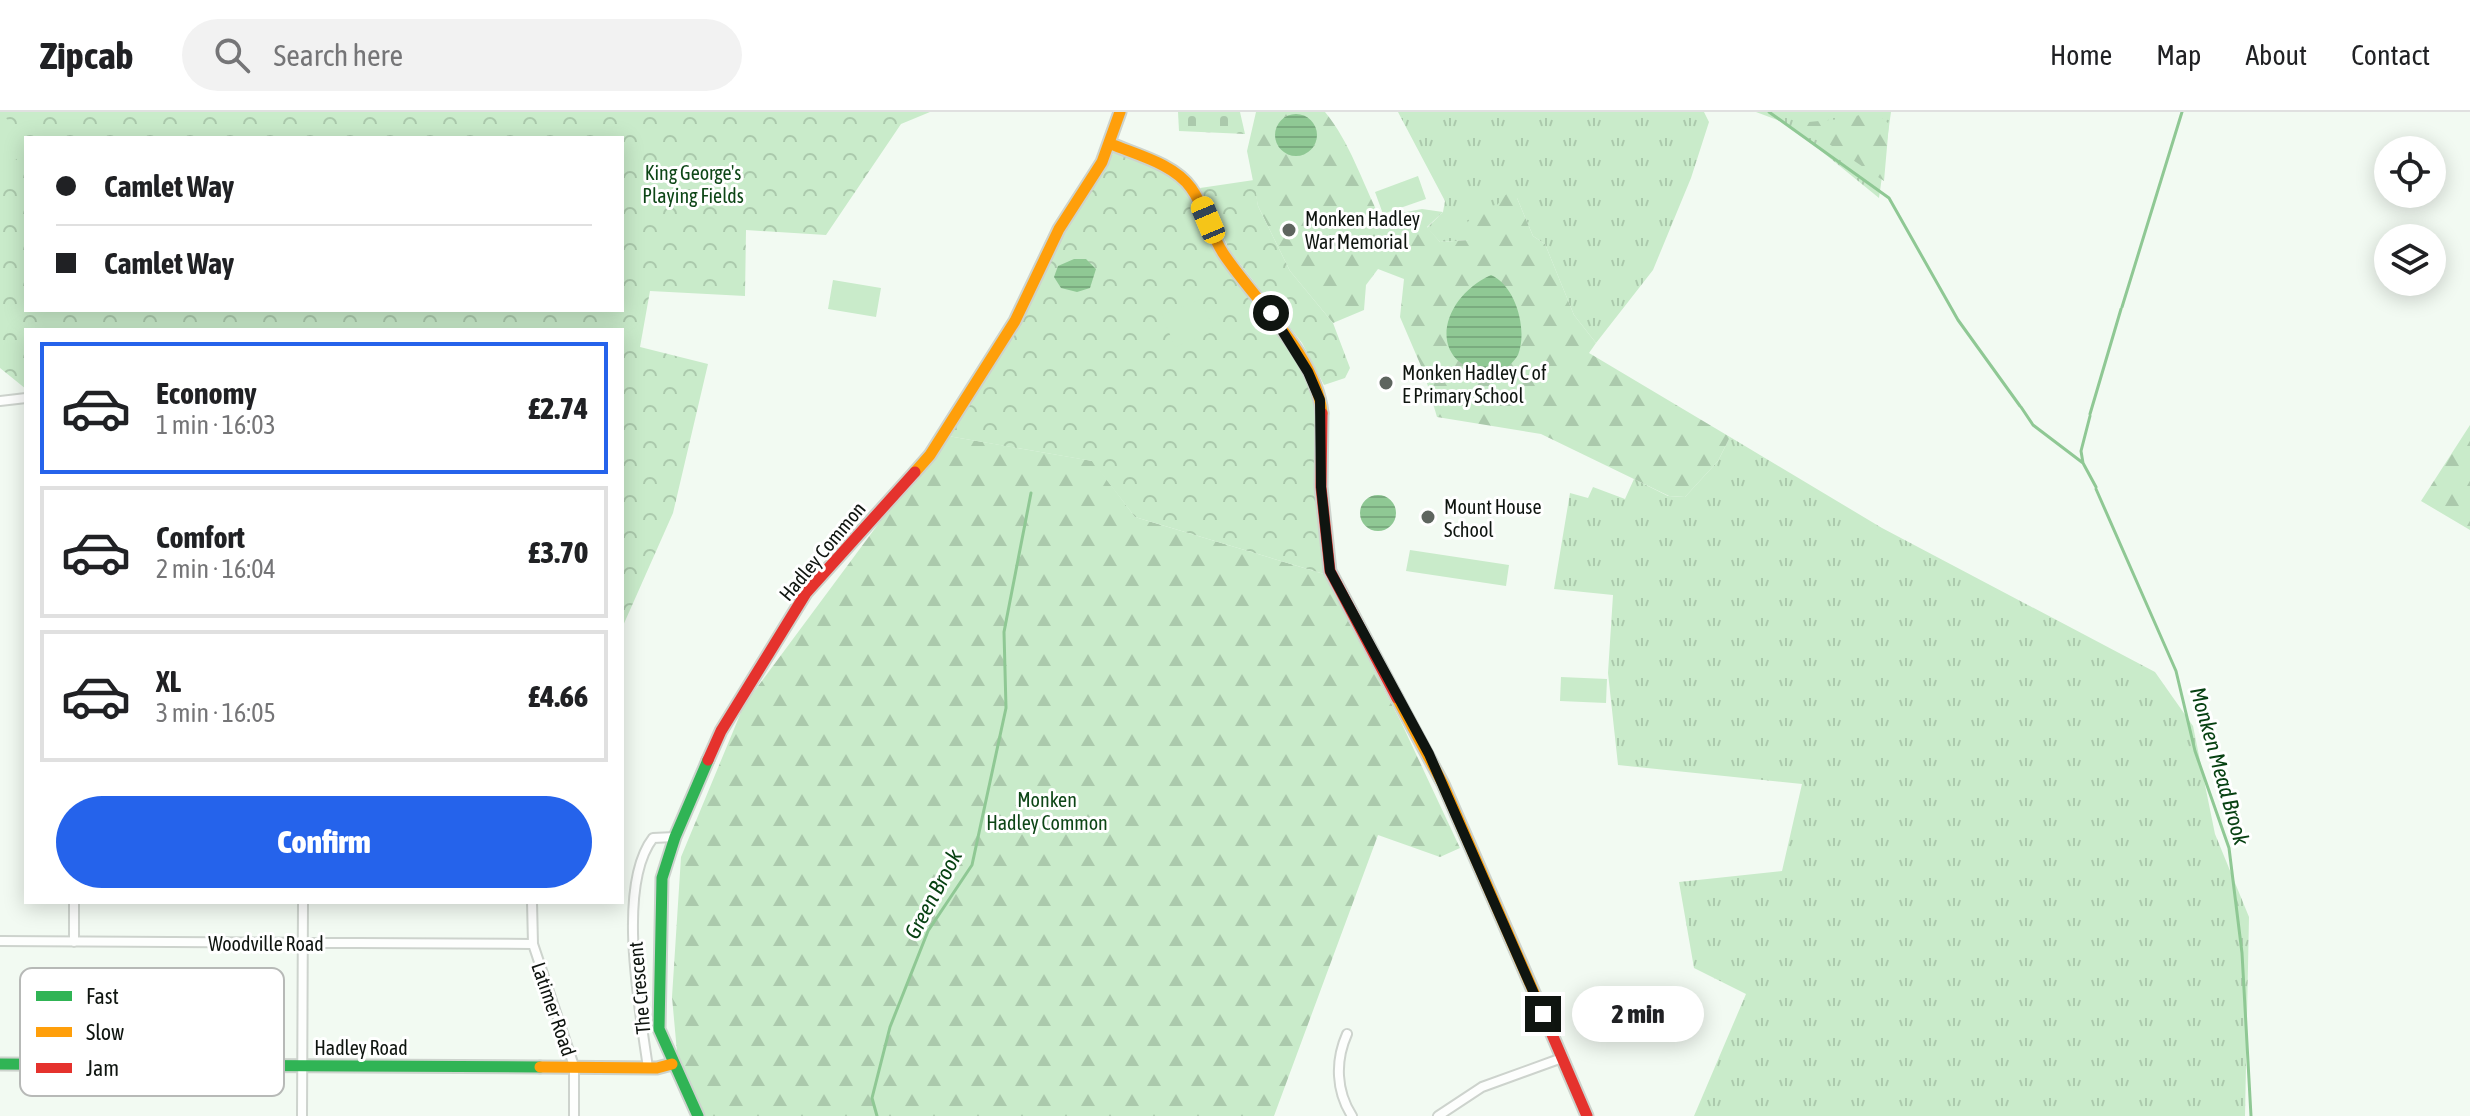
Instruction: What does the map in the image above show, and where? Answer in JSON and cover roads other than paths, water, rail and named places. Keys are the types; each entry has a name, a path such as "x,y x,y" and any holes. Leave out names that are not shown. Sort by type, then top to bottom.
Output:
{"street":[{"name":"Hadley Common","path":"698,1116 672,1064 659,1029 662,878 675,837 721,731 784,627 813,584 941,440 1015,321 1046,254 1111,144 1120,112"},
{"path":"1111,144 1162,165 1190,186 1223,253 1265,304 1308,372 1322,409 1321,487 1330,571 1443,784 1587,1116"},
{"path":"0,401 24,398"},
{"name":"The Crescent","path":"648,1068 633,953 638,878 644,850 653,838 675,837"},
{"path":"74,904 74,942"},
{"path":"302,1116 303,904"},
{"name":"Latimer Road","path":"532,904 533,944 574,1066 574,1116"},
{"name":"Woodville Road","path":"0,941 533,944"},
{"path":"1347,1034 1338,1060 1345,1104 1352,1116"},
{"path":"1438,1116 1482,1087 1562,1058"},
{"name":"Hadley Road","path":"0,1064 20,1064"},
{"name":"Hadley Road","path":"284,1065 648,1068 672,1064"}],"waterway":[{"name":"Monken Mead Brook","path":"1769,112 1889,198 1958,320 2020,406"},
{"name":"Monken Mead Brook","path":"2122,307 2182,112"},
{"name":"Monken Mead Brook","path":"2090,414 2121,309"},
{"name":"Monken Mead Brook","path":"2021,407 2033,425 2083,463 2096,487"},
{"name":"Monken Mead Brook","path":"2083,463 2081,451 2090,416"},
{"name":"Monken Mead Brook","path":"2096,489 2176,671 2195,751 2229,848 2242,953 2251,1116"},
{"name":"Green Brook","path":"877,1116 872,1098 890,1027 928,931 972,865 1006,708 1004,632 1031,493"}],"place":[{"name":"Monken Hadley War Memorial","path":"1289,230"},
{"name":"Monken Hadley C of E Primary School","path":"1386,383"},
{"name":"Mount House School","path":"1428,517"}],"park label":[{"name":"King George's Playing Fields","path":"693,184"},
{"name":"Monken Hadley Common","path":"1047,810"}]}
